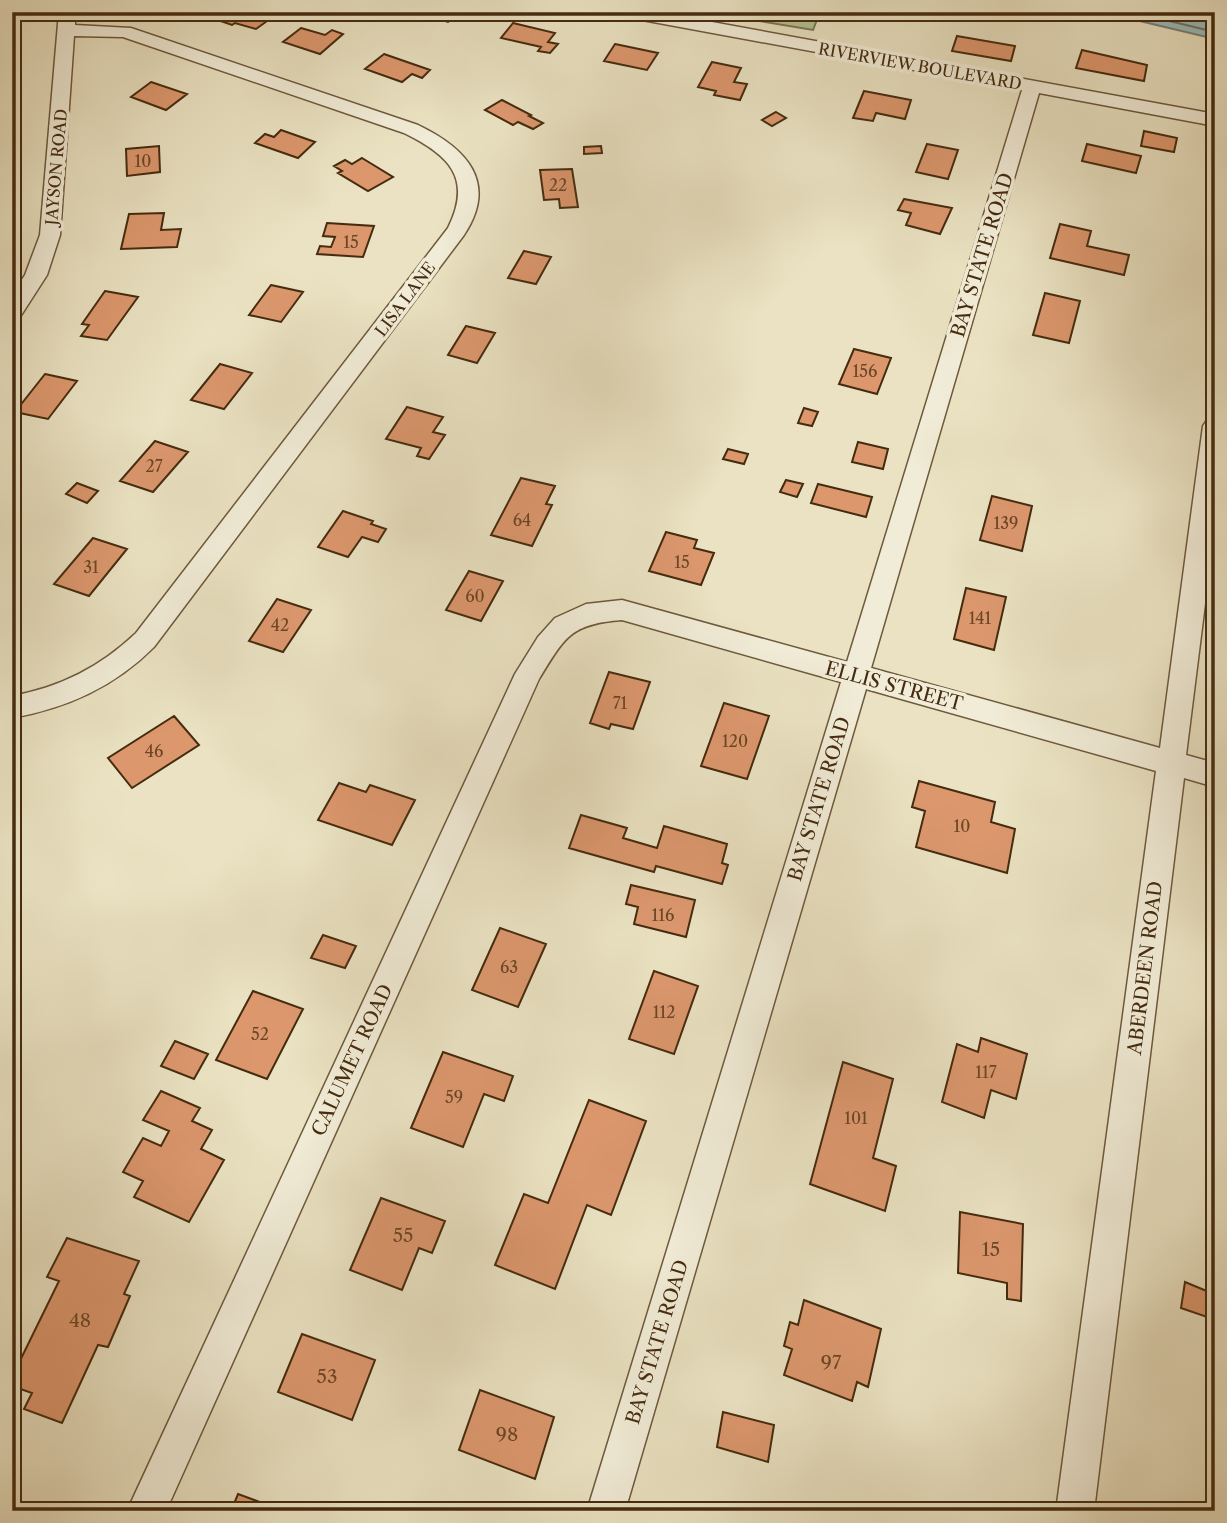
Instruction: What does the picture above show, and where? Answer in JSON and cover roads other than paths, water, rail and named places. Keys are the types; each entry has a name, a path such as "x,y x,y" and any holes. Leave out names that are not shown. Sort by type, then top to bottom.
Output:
{"street":[{"name":"RIVERVIEW BOULEVARD","path":"626,12 1215,120"},
{"name":"JAYSON ROAD","path":"12,312 36,275 50,235 67,21"},
{"name":"LISA LANE","path":"12,707 45,701 88,683 129,657 145,640 457,230 467,212 471,195 465,171 454,155 440,143 411,129 125,32 67,21"},
{"name":"BAY STATE ROAD","path":"606,1511 1032,87"},
{"name":"ABERDEEN ROAD","path":"1074,1511 1215,426"},
{"name":"ELLIS STREET","path":"572,617 594,611 622,610 1215,775"},
{"name":"CALUMET ROAD","path":"146,1511 528,674 544,648 572,617"}],"water":[{"path":"1102,12 1215,12 1215,39"}]}
